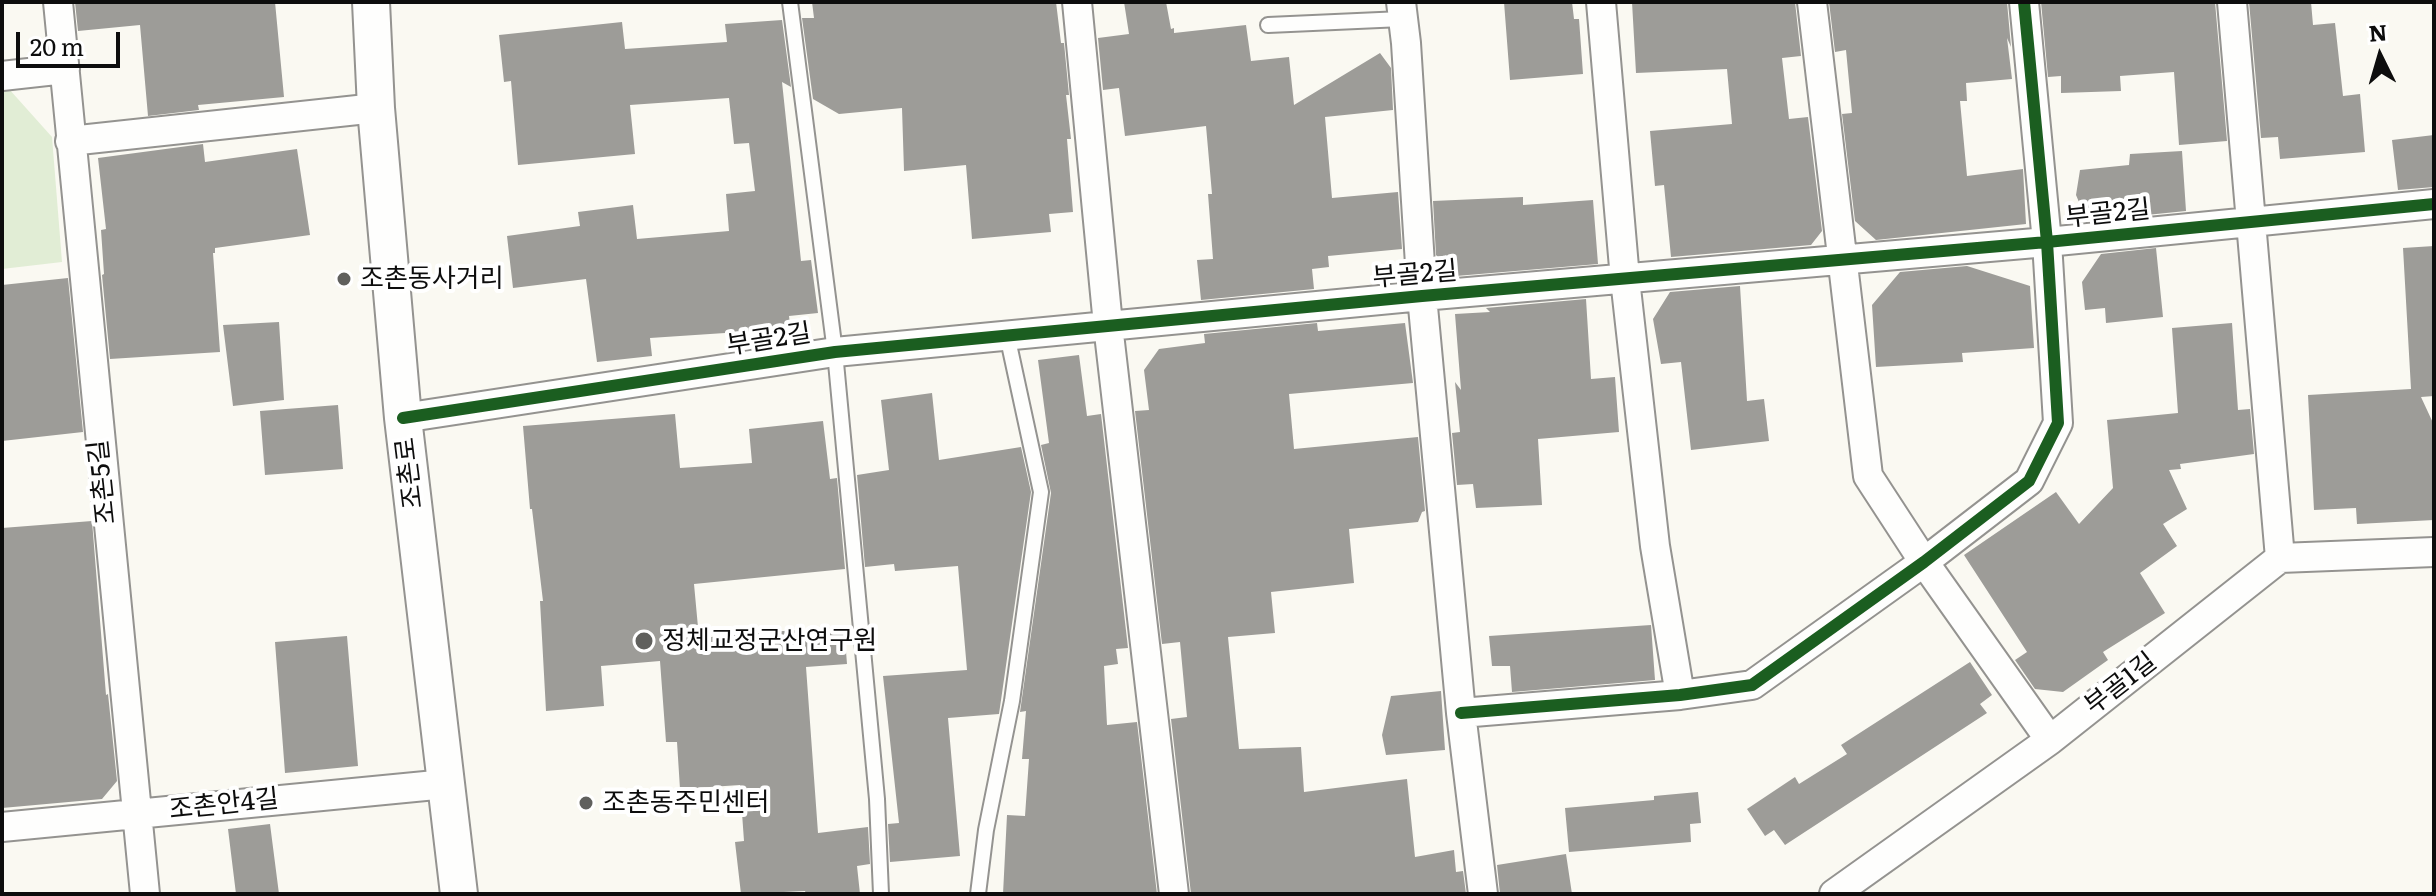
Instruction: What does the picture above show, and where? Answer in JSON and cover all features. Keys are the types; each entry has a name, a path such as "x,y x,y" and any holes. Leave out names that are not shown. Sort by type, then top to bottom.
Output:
{"street":[{"name":"조촌5길","path":"58,2 145,894"},
{"name":"조촌로","path":"371,2 376,108 403,418 459,894"},
{"path":"1077,2 1108,325 1174,894"},
{"path":"1601,2 1625,279 1655,546 1680,695"},
{"path":"1812,2 1868,476 1924,562 2050,740"},
{"path":"1461,713 1680,695 1752,685 1924,562 2029,481 2058,423 2047,242 2024,2"},
{"path":"2232,2 2280,558 2434,552"},
{"path":"1402,11 1422,296 1461,713 1483,894"},
{"path":"2,76 65,69"},
{"path":"70,141 376,108"},
{"name":"부골2길","path":"403,418 835,352 2434,204"},
{"name":"부골1길","path":"1834,894 2050,740 2280,558"},
{"name":"조촌안4길","path":"2,827 446,784"}],"lane":[{"path":"790,2 835,352 877,799 881,894"},
{"path":"1268,25 1402,11"},
{"path":"978,894 986,830 1012,701 1041,492 1007,335"}],"green space":[{"path":"9,89 52,137 62,262 2,269 2,90"}],"building":[{"path":"75,2 275,2 284,97 198,105 199,110 148,116 140,25 78,31"},
{"path":"812,2 1056,2 1069,95 1066,95 1071,139 1067,139 1073,212 1049,214 1051,232 972,239 966,165 904,171 902,108 839,114 813,99 802,18 814,18"},
{"path":"1124,2 1166,2 1174,33 1246,25 1251,61 1289,57 1294,105 1380,53 1391,68 1393,110 1325,117 1332,198 1398,192 1402,249 1328,256 1329,267 1312,269 1314,289 1201,300 1197,260 1213,259 1208,194 1212,194 1206,126 1125,136 1119,88 1103,90 1098,38 1129,34"},
{"path":"1504,2 1572,2 1574,19 1579,19 1583,74 1510,80"},
{"path":"1632,2 1795,2 1801,56 1782,58 1789,119 1808,117 1822,231 1811,245 1671,257 1664,185 1655,186 1650,131 1732,124 1727,69 1636,73"},
{"path":"1829,2 2007,2 2012,79 1966,83 1967,101 1960,101 1967,176 2023,169 2026,224 1876,240 1855,221 1842,114 1852,113 1846,50 1835,52"},
{"path":"2041,2 2215,2 2227,141 2179,145 2174,72 2120,76 2121,91 2061,93 2061,76 2048,77"},
{"path":"2249,2 2311,2 2313,25 2335,23 2343,96 2360,94 2365,152 2280,159 2278,137 2261,138"},
{"path":"782,20 791,87 782,82 801,261 811,260 818,313 789,316 791,333 755,337 755,331 650,338 652,356 597,362 586,279 513,288 507,236 580,226 578,212 633,205 637,239 729,231 726,194 755,191 749,143 734,144 729,98 630,105 635,154 518,165 511,81 504,82 499,35 622,22 625,49 727,42 725,24"},
{"path":"2434,135 2434,187 2398,190 2392,140"},
{"path":"203,144 205,162 297,149 310,235 215,248 220,352 110,359 102,275 101,230 106,229 98,158"},
{"path":"2182,151 2186,211 2087,221 2076,195 2080,170 2129,165 2130,154"},
{"path":"1523,197 1523,205 1593,200 1598,264 1456,276 1436,255 1433,201"},
{"path":"2434,246 2434,396 2421,397 2434,425 2434,520 2357,524 2356,508 2314,510 2308,395 2411,389 2403,248"},
{"path":"2156,248 2163,317 2106,323 2105,308 2085,310 2082,282 2101,254"},
{"path":"1967,266 2030,286 2034,348 1962,353 1963,362 1876,367 1872,305 1900,272"},
{"path":"68,278 83,432 2,441 2,285"},
{"path":"1740,286 1747,401 1764,399 1769,441 1691,450 1681,362 1661,364 1653,319 1670,292"},
{"path":"1586,299 1591,379 1615,377 1619,432 1538,439 1542,505 1476,508 1473,484 1457,485 1452,433 1460,432 1455,382 1461,390 1455,314 1490,312 1486,308"},
{"path":"279,322 284,400 233,406 223,325"},
{"path":"1317,323 1318,331 1405,323 1413,383 1289,394 1294,449 1418,437 1425,511 1418,522 1349,529 1354,583 1271,592 1275,633 1228,637 1239,749 1301,747 1304,792 1407,779 1415,857 1454,850 1456,872 1463,871 1466,894 1191,894 1171,719 1187,717 1180,642 1162,644 1135,411 1149,410 1144,370 1159,349 1205,343 1204,334"},
{"path":"2232,323 2238,410 2250,409 2254,454 2180,464 2181,469 2169,470 2187,509 2163,524 2177,546 2140,573 2165,613 2103,652 2108,660 2063,692 2035,689 2015,660 2027,652 1964,555 2056,492 2079,524 2113,488 2107,420 2178,413 2172,328"},
{"path":"1079,355 1087,416 1101,414 1128,648 1116,649 1118,664 1104,666 1107,725 1137,722 1157,894 1003,894 1007,815 1025,816 1029,759 1022,759 1026,711 1020,712 1051,493 1041,445 1049,443 1038,360"},
{"path":"932,393 939,460 1021,447 1031,492 999,714 948,718 960,856 890,862 888,824 899,823 883,676 967,670 958,566 895,571 894,564 865,567 857,475 889,470 881,400"},
{"path":"338,405 343,469 265,475 260,411"},
{"path":"675,414 680,468 752,463 749,429 823,421 830,479 837,478 845,569 694,584 699,638 844,626 847,664 806,667 818,833 868,827 870,864 857,866 860,894 806,894 805,891 741,894 735,842 744,841 740,785 680,789 677,742 666,742 660,661 601,666 604,706 546,711 540,601 543,601 530,509 523,426"},
{"path":"92,521 106,695 117,781 102,799 2,808 2,528"},
{"path":"1651,625 1655,680 1512,692 1510,666 1492,666 1489,636"},
{"path":"347,636 358,766 285,773 275,642"},
{"path":"1970,662 1992,695 1980,704 1987,713 1785,845 1774,830 1765,836 1747,809 1795,777 1799,784 1847,754 1841,745"},
{"path":"1441,691 1445,750 1386,755 1382,735 1391,696"},
{"path":"1698,792 1701,823 1690,824 1691,842 1569,852 1565,808 1654,800 1654,796"},
{"path":"270,824 279,894 236,894 228,829"},
{"path":"1566,854 1572,894 1500,894 1497,865"}],"cycle path":[{"path":"1461,713 1680,695 1752,685 1924,562 2029,481 2058,423 2047,242 2024,2"},
{"path":"403,418 835,352 2434,204"}],"place":[{"name":"조촌동사거리","path":"344,279"},
{"name":"정체교정군산연구원","path":"644,641"},
{"name":"조촌동주민센터","path":"586,803"}]}
